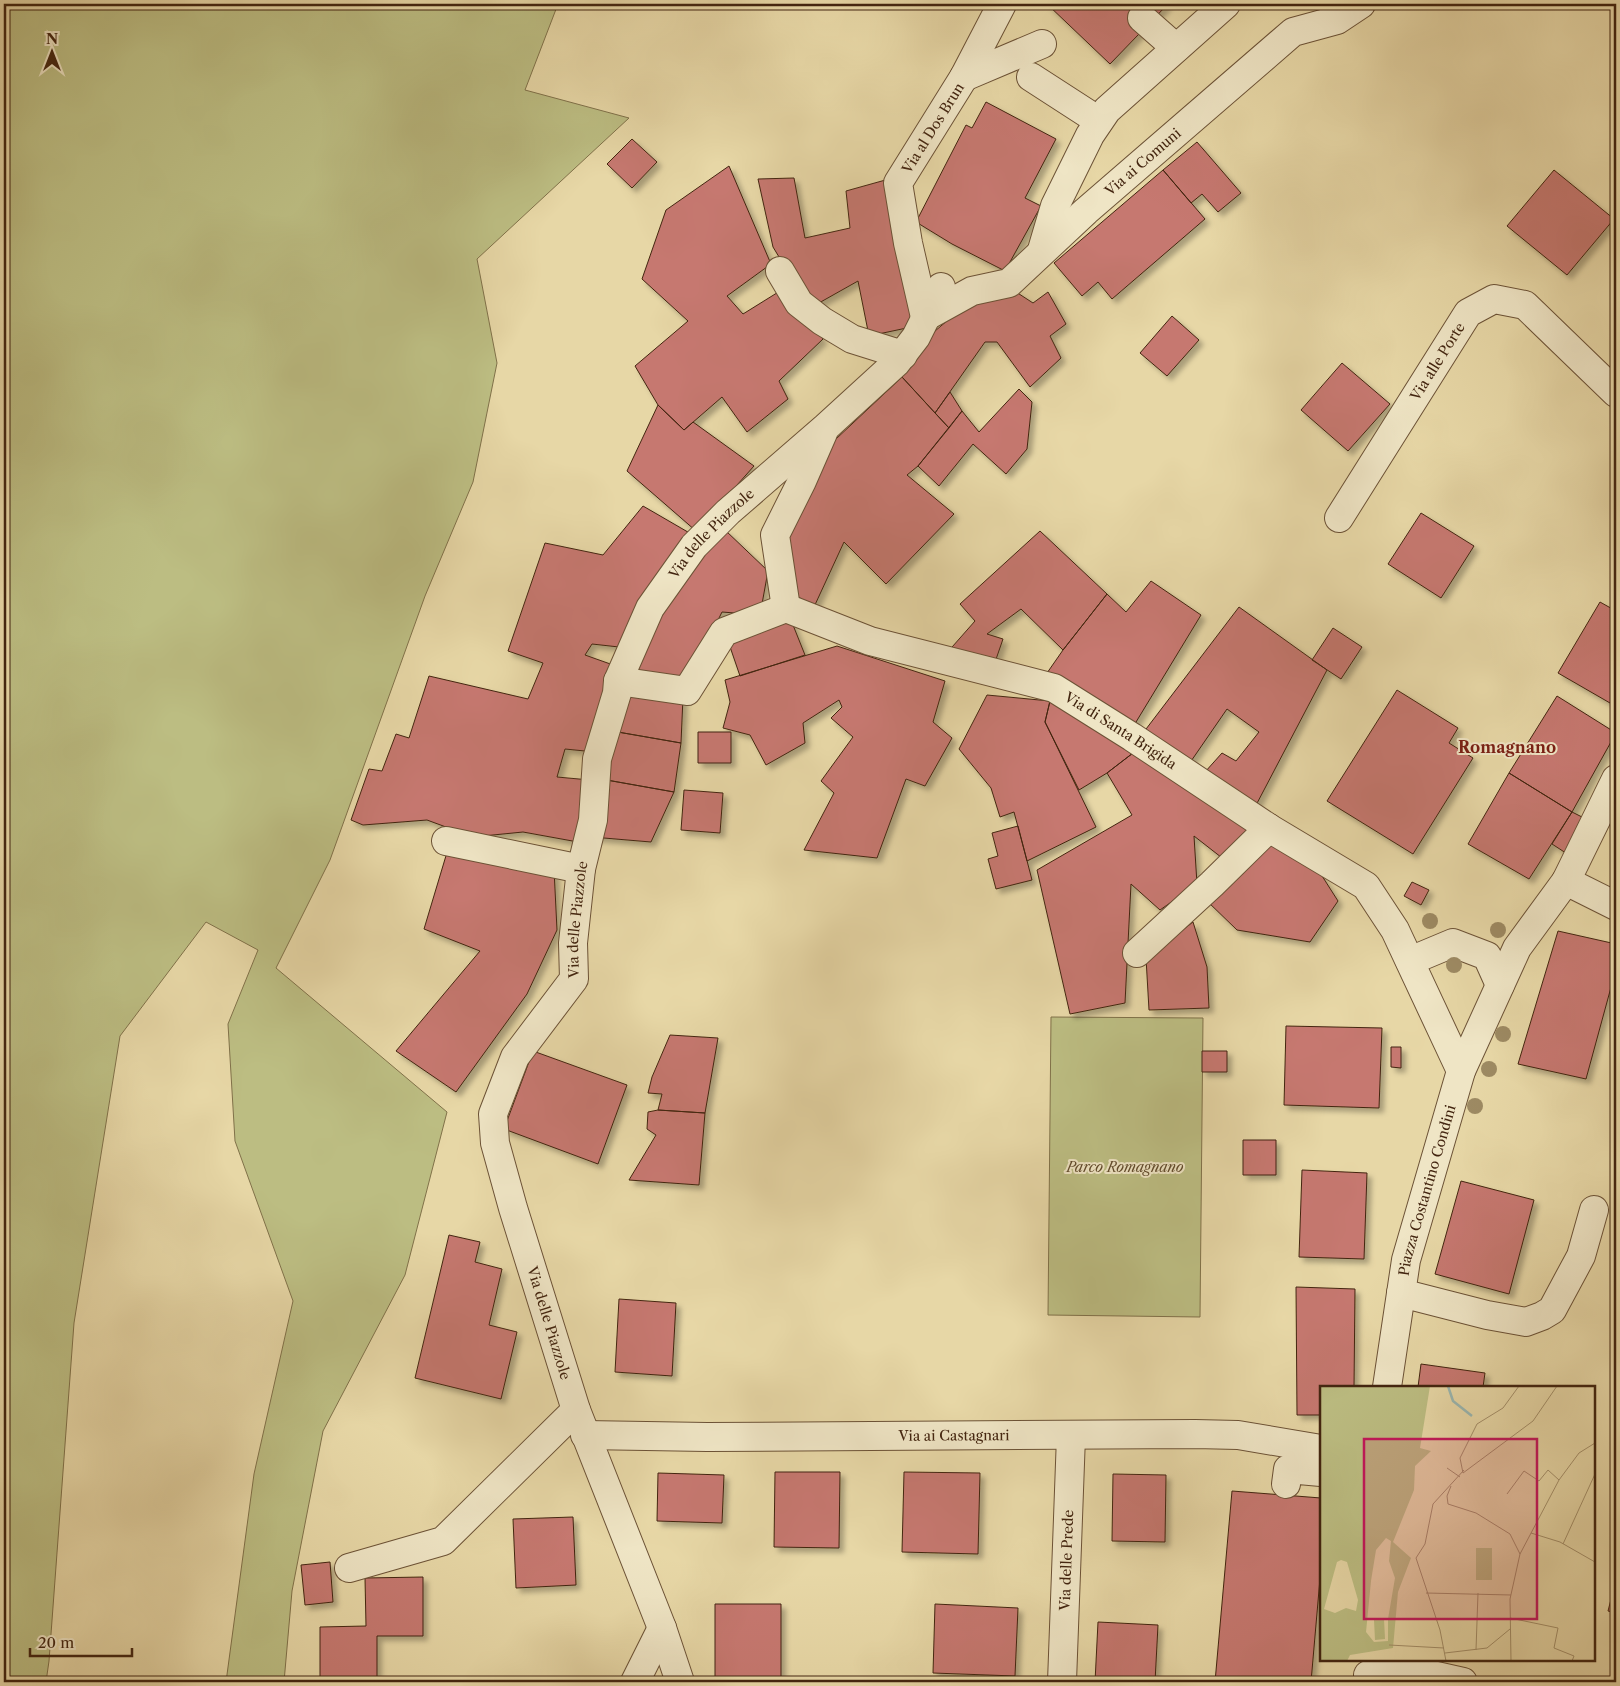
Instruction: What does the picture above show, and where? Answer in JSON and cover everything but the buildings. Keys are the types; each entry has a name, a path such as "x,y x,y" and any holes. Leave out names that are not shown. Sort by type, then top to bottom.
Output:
{"street":[{"name":"Via al Dos Brun","path":"925,318 908,243 898,183 964,77 1002,4"},
{"path":"1042,252 1056,206 1090,135 1107,110 1226,4"},
{"path":"1293,32 1327,4"},
{"name":"Via ai Comuni","path":"925,318 972,291 1009,283 1086,211 1293,32 1337,20 1361,4"},
{"path":"1142,18 1176,48"},
{"path":"964,77 1042,44"},
{"path":"1031,77 1099,121"},
{"path":"780,271 799,303 822,322 852,339 903,355"},
{"name":"Via delle Piazzole","path":"680,1682 662,1628 581,1422 494,1143 493,1114 515,1057 574,979 573,943 581,869 593,820 598,758 617,694 618,681 650,608 694,546 728,512 826,427 903,355 916,337 941,287"},
{"name":"Via alle Porte","path":"1339,518 1468,313 1494,299 1525,306 1616,393"},
{"path":"618,681 686,691 724,632 786,608 775,535 826,427"},
{"name":"Via di Santa Brigida","path":"786,608 870,641 1054,688 1132,737 1269,828 1366,886 1394,930 1410,961"},
{"path":"1616,779 1566,881 1616,906"},
{"path":"1137,952 1212,884 1269,828"},
{"path":"446,841 581,869"},
{"name":"Piazza Costantino Condini","path":"1387,1386 1406,1260 1461,1071 1517,948 1566,881"},
{"path":"1461,1071 1410,961 1453,943 1487,956 1500,985"},
{"path":"1400,1301 1526,1322 1542,1316 1552,1310 1581,1256 1594,1210"},
{"path":"350,1568 443,1541 581,1422"},
{"name":"Via ai Castagnari","path":"581,1422 707,1437 1238,1435 1320,1449"},
{"name":"Via delle Prede","path":"1062,1682 1070,1436"},
{"path":"1286,1484 1288,1470 1320,1472"},
{"path":"635,1682 662,1628"},
{"path":"1368,1672 1396,1667 1463,1682"}],"green space":[{"path":"4,4 558,4 525,90 629,118 477,259 497,363 473,482 425,596 330,860 276,968 447,1112 405,1275 323,1431 292,1591 284,1682 226,1682 254,1474 293,1301 235,1141 228,1024 258,950 206,922 120,1036 74,1323 46,1682 4,1682"},
{"name":"Parco Romagnano","path":"1051,1017 1203,1018 1200,1317 1048,1315"}],"district":[{"name":"Romagnano","path":"1507,747"}]}
